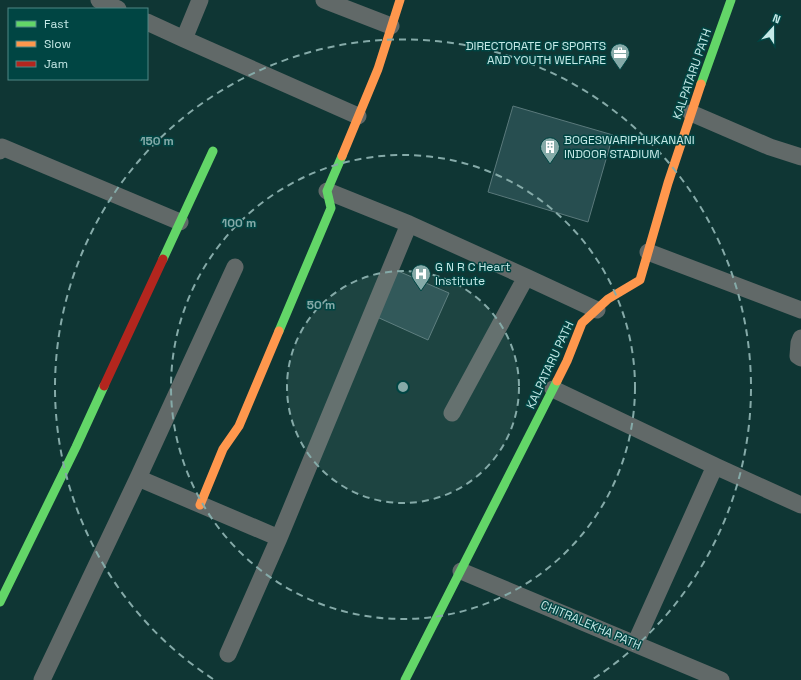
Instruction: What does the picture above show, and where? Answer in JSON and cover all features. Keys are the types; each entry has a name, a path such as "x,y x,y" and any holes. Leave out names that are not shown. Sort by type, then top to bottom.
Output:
{"street":[{"path":"99,0 116,8"},
{"path":"184,39 200,0"},
{"path":"324,0 391,26"},
{"path":"200,505 223,449 239,426 331,208 327,191 378,69 400,0"},
{"name":"KALPATARU PATH","path":"405,680 567,361 582,323 608,299 640,280 668,183 707,65 731,0"},
{"path":"148,22 358,116"},
{"path":"691,114 770,147 801,157"},
{"path":"0,151 2,147 180,222"},
{"path":"0,602 76,447 212,151"},
{"path":"327,191 409,224 597,310"},
{"path":"228,654 279,538 409,224"},
{"path":"648,252 801,310"},
{"path":"42,680 138,478 235,267"},
{"path":"452,413 526,277"},
{"path":"801,338 798,356 801,358"},
{"path":"553,389 801,505"},
{"path":"635,644 716,466"},
{"path":"138,478 279,538"},
{"name":"CHITRALEKHA PATH","path":"461,571 721,680"}],"building":[{"name":"BOGESWARIPHUKANANI INDOOR STADIUM","path":"513,106 613,135 588,222 488,192"},
{"path":"398,271 449,293 428,340 377,317"}],"traffic: fast":[{"path":"701,84 731,0"},
{"path":"163,259 213,151"},
{"path":"279,331 331,208 327,191 342,156"},
{"path":"405,680 557,381"},
{"path":"0,602 76,447 104,386"}],"traffic: slow":[{"path":"342,156 378,69 400,0"},
{"path":"557,381 567,361 582,323 608,299 640,280 668,183 701,84"},
{"path":"200,505 223,449 239,426 279,331"}],"traffic: jam":[{"path":"104,386 163,259"}],"place":[{"name":"DIRECTORATE OF SPORTS AND YOUTH WELFARE","path":"620,70"},
{"name":"BOGESWARIPHUKANANI INDOOR STADIUM","path":"550,164"},
{"name":"G N R C Heart Institute","path":"421,291"}]}
